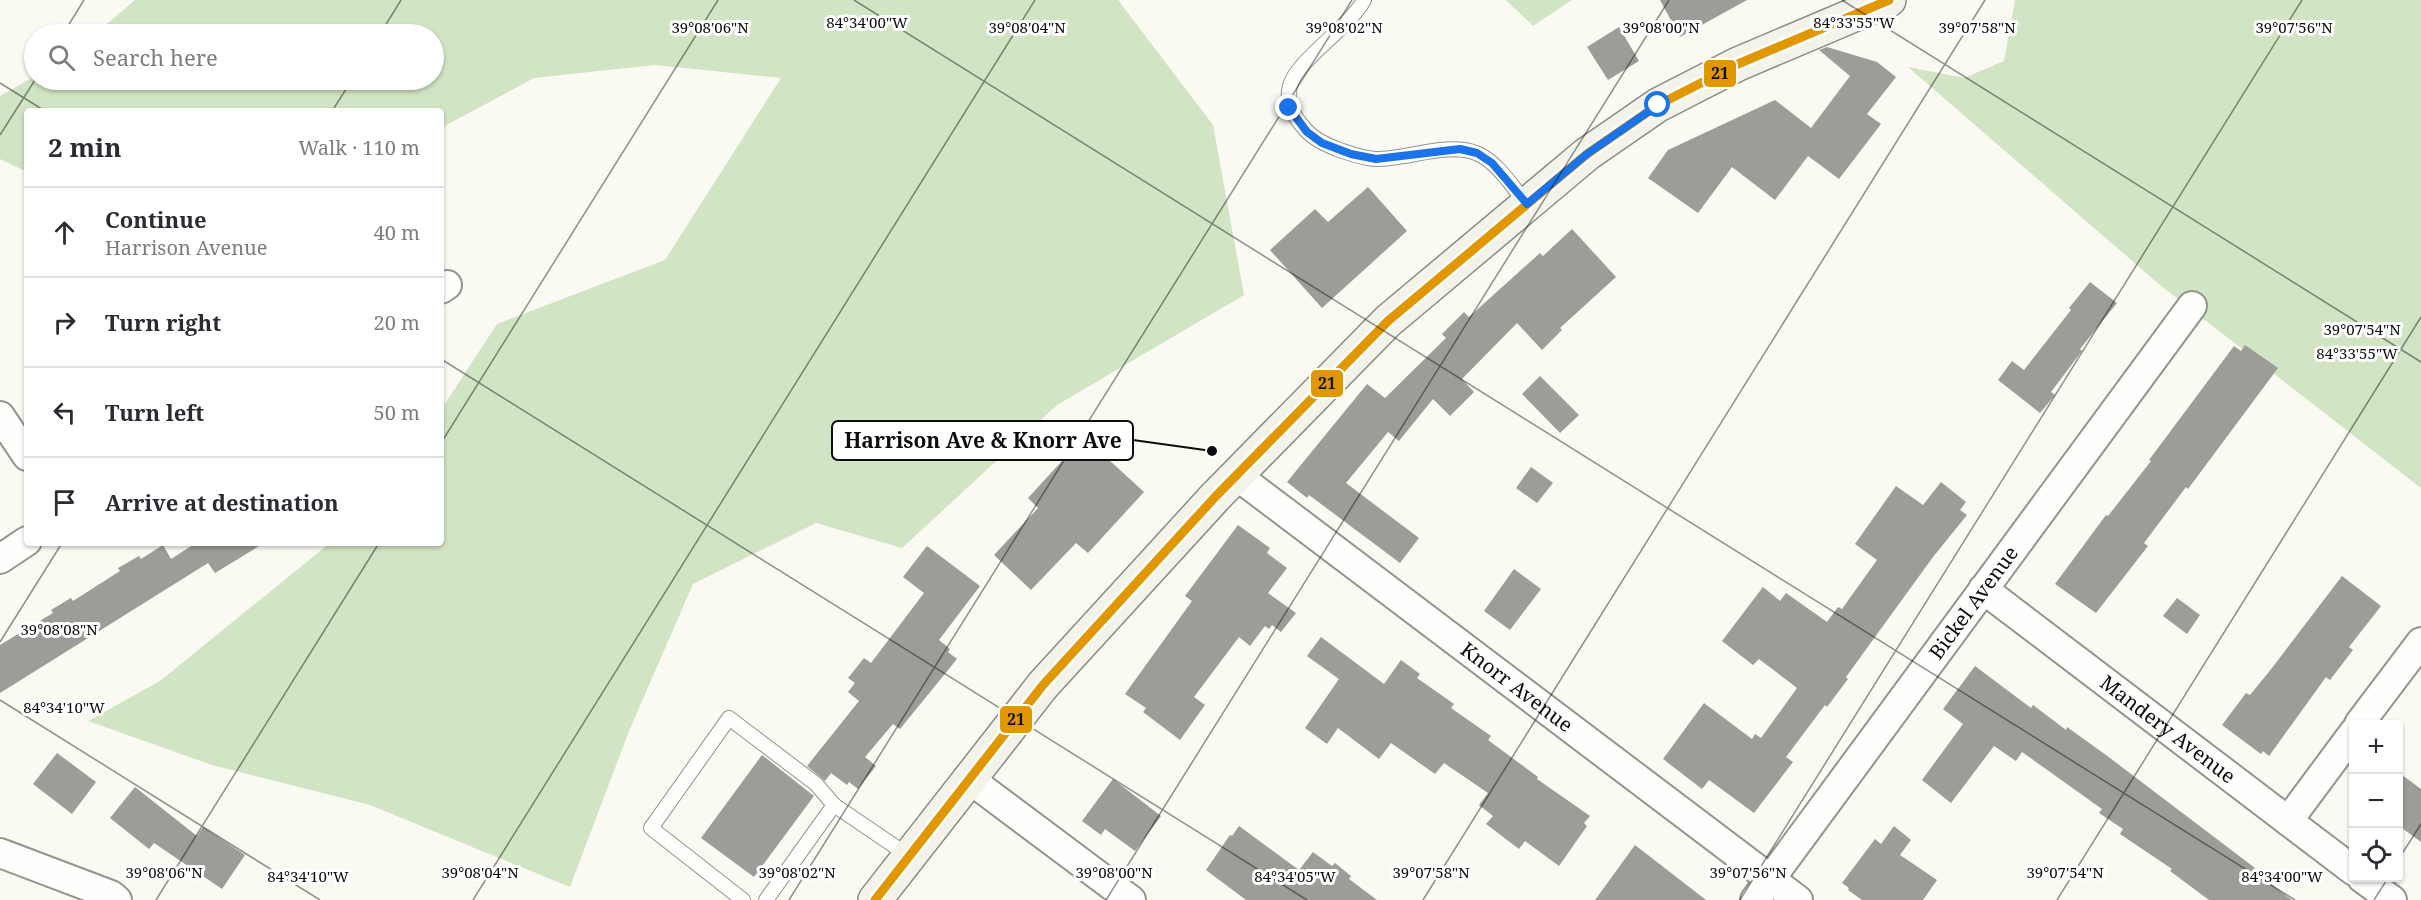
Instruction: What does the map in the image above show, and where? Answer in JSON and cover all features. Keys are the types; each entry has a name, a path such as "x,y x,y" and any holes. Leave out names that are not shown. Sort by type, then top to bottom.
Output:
{"main road":[{"path":"875,900 968,778 1043,685 1236,475 1388,321 1587,154 1658,105 1738,64 1889,0"}],"street":[{"name":"Bickel Avenue","path":"1763,889 2192,306"},
{"path":"0,416 24,452"},
{"name":"Knorr Avenue","path":"1236,475 1763,889 1798,900"},
{"path":"0,559 24,543"},
{"name":"Mandery Avenue","path":"1983,589 2349,867"},
{"path":"2362,720 2421,642"},
{"path":"2288,820 2349,739"},
{"path":"968,778 1131,900"},
{"path":"0,853 111,895 117,900"},
{"path":"2367,882 2392,900"}],"lane":[{"path":"1364,0 1357,13 1303,66 1290,85 1289,108 1307,132 1322,143 1351,154 1376,159 1460,149 1477,153 1492,163 1527,204"},
{"path":"743,900 651,828 729,718 816,784 834,805 909,856"},
{"path":"766,900 834,805"}],"green space":[{"path":"135,0 1118,0 1213,125 1244,295 1057,405 902,548 816,523 693,584 629,731 570,887 370,805 212,765 88,721 160,681 326,546 444,546 444,405 497,324 665,260 781,78 655,65 534,78 444,126 444,108 24,108 24,171 0,159 0,96 24,83 24,90 444,90 444,24 107,24"},
{"path":"1506,0 1572,0 1533,26"},
{"path":"2015,0 2421,0 2421,488 2160,285 1908,67 1964,78 2004,61"}],"building":[{"path":"1660,0 1747,0 1680,37"},
{"path":"1619,27 1639,61 1608,80 1587,47"},
{"path":"1827,47 1877,62 1896,77 1867,114 1881,124 1839,179 1808,156 1775,200 1732,167 1698,213 1648,178 1668,150 1775,100 1811,128 1850,76 1819,50"},
{"path":"1368,187 1407,231 1322,308 1270,250 1315,209 1328,222"},
{"path":"1572,229 1616,277 1560,328 1562,330 1542,350 1517,323 1462,379 1474,392 1450,416 1433,399 1399,441 1388,432 1346,483 1419,538 1400,563 1309,495 1307,498 1287,482 1367,384 1385,398 1446,338 1442,334 1464,312 1469,317 1540,253 1543,256"},
{"path":"2090,282 2117,303 2080,349 2082,351 2051,392 2055,395 2040,413 1998,380 2012,361 2024,370"},
{"path":"2245,345 2278,368 2188,489 2186,487 2144,543 2148,546 2096,613 2055,584 2106,515 2108,516 2151,461 2149,460 2234,346 2241,351"},
{"path":"1540,376 1579,415 1560,433 1522,394"},
{"path":"1084,437 1144,492 1088,553 1076,543 1031,590 994,555 1038,508 1028,498"},
{"path":"1531,467 1553,483 1537,503 1516,488"},
{"path":"1941,482 1966,502 1960,510 1967,515 1933,557 1846,677 1848,679 1827,707 1825,705 1786,757 1793,762 1754,813 1709,780 1702,789 1663,759 1704,703 1752,739 1755,734 1761,738 1797,688 1759,659 1753,665 1722,641 1763,587 1780,601 1786,593 1827,622 1838,607 1842,609 1877,560 1855,544 1896,486 1923,505"},
{"path":"1238,525 1270,548 1267,553 1287,568 1268,593 1296,613 1281,632 1272,625 1269,629 1265,626 1250,646 1239,637 1194,697 1205,705 1180,740 1143,712 1146,708 1125,694 1192,601 1185,596"},
{"path":"164,546 171,559 191,546 259,546 215,573 208,563 0,693 0,645 53,613 51,610 71,598 73,601 120,571 118,568 139,556 141,559"},
{"path":"927,546 980,586 939,640 957,659 900,729 893,724 865,757 876,766 858,789 849,782 847,785 831,773 825,781 807,766 859,701 848,692 855,683 848,678 864,658 871,663 924,593 903,577"},
{"path":"1514,569 1541,589 1510,630 1484,611"},
{"path":"2342,576 2381,606 2349,647 2353,650 2330,680 2326,677 2269,756 2263,751 2261,754 2222,725 2246,693 2250,695 2272,668"},
{"path":"2177,598 2200,615 2187,634 2163,616"},
{"path":"1321,637 1384,684 1401,660 1420,674 1417,678 1454,704 1451,708 1491,736 1488,740 1538,777 1537,779 1590,816 1584,823 1587,826 1559,866 1525,841 1519,849 1486,824 1493,816 1479,805 1488,793 1444,763 1435,774 1391,743 1379,759 1338,728 1327,744 1305,728 1339,679 1307,656"},
{"path":"1975,666 2031,708 2033,705 2066,730 2067,727 2106,755 2255,868 2253,870 2292,900 2209,900 2170,871 2172,869 2120,834 2123,829 2099,813 2102,809 2022,752 2016,761 1994,746 1951,803 1922,780 1963,724 1943,709"},
{"path":"57,753 96,782 72,814 33,784"},
{"path":"762,755 814,796 754,877 701,838"},
{"path":"2403,776 2421,789 2421,842 2403,829"},
{"path":"1113,779 1161,816 1135,851 1105,829 1101,835 1082,821"},
{"path":"135,787 197,836 203,827 245,855 222,889 154,843 149,849 110,818"},
{"path":"1239,826 1299,870 1313,852 1332,866 1335,863 1351,876 1349,879 1377,900 1246,900 1206,870 1230,835 1232,836"},
{"path":"1894,826 1911,840 1900,855 1937,880 1923,900 1862,900 1842,883 1875,839 1881,844"},
{"path":"1635,845 1706,900 1595,900"}],"transit line":[{"name":"21","path":"875,900 1043,685 1216,496 1388,321 1587,154 1658,105 1738,64 1889,0"}],"place":[{"name":"Harrison Ave & Knorr Ave","path":"1212,451"}],"route":[{"path":"1289,108 1307,132 1322,143 1351,154 1376,159 1460,149 1477,153 1492,163 1527,204 1587,154 1658,105"}]}
